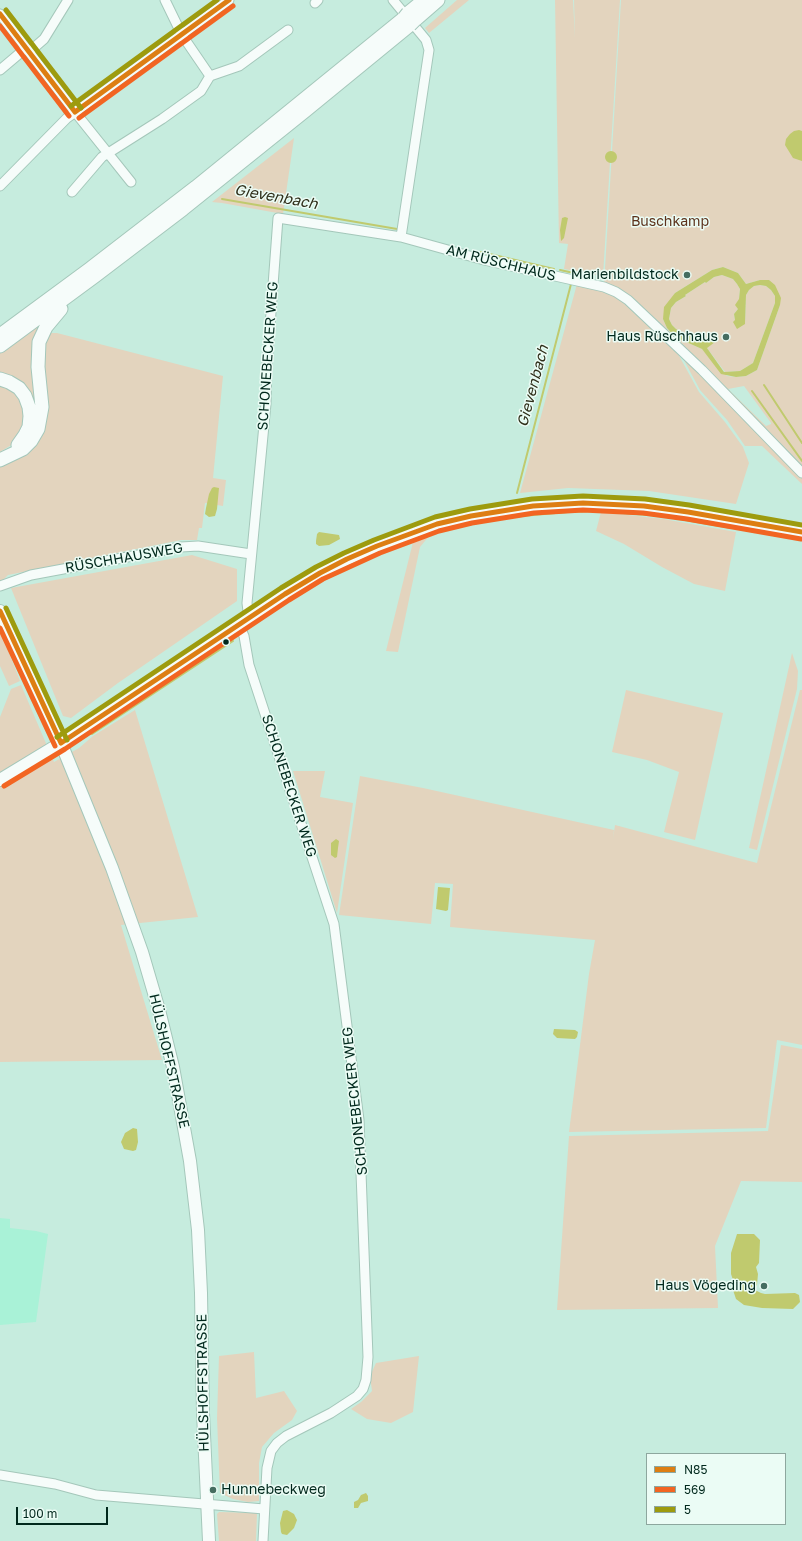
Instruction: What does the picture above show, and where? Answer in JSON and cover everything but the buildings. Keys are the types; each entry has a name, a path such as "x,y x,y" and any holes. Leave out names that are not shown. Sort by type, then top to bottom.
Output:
{"highway":[{"path":"0,346 144,240 265,144 409,19 424,0"},
{"path":"0,335 91,268 196,187 409,19 438,0"},
{"path":"0,460 23,449 38,429 42,407 38,353 41,337 46,327 62,308 126,260 144,240"},
{"path":"0,379 9,382 22,392 28,403 30,416 29,427 22,440 0,455"}],"main road":[{"path":"0,780 61,744 251,617 320,573 377,546 437,524 471,516 533,506 583,503 644,506 688,512 802,532"},
{"name":"HÜLSHOFFSTRASSE","path":"0,611 61,744 112,868 138,941 162,1024 180,1103 193,1182 199,1252 209,1541"}],"street":[{"path":"0,70 44,39 68,0"},
{"path":"165,0 182,35 210,76"},
{"path":"0,186 67,118 229,0"},
{"path":"394,0 426,40 429,50 401,237"},
{"path":"0,14 131,182"},
{"path":"72,192 102,157 162,119 201,91 210,76 239,66 288,30"},
{"name":"SCHONEBECKER WEG","path":"251,617 247,604 266,404 267,366 278,218 401,237"},
{"name":"AM RÜSCHHAUS","path":"401,237 484,260 598,285 616,292 628,300 702,370 802,473"},
{"name":"RÜSCHHAUSWEG","path":"0,586 12,580 31,575 181,547 198,546 251,554"},
{"name":"SCHONEBECKER WEG","path":"239,625 244,636 250,665 334,924 359,1120 368,1357 366,1380 363,1389 357,1396 331,1413 286,1436 274,1447 267,1462 263,1541"},
{"path":"0,1474 55,1484 96,1495 264,1509"}],"shaded area":[{"path":"799,130 802,131 802,161 793,158 785,145 786,139 790,134"},
{"path":"611,151 615,153 617,157 615,161 611,163 607,161 605,157 607,153"},
{"path":"562,218 568,218 564,238 561,241 560,230"},
{"path":"723,267 738,273 746,284 760,280 769,280 775,285 781,298 780,305 757,370 746,376 736,377 721,374 702,349 675,337 667,328 663,319 664,307 675,293 712,270","holes":["722,275 733,279 740,289 739,299 735,305 738,309 734,314 735,320 733,322 737,329 745,324 746,295 754,286 766,286 771,290 775,296 775,303 753,363 740,371 724,372 707,348 715,342 711,337 707,340 703,336 696,336 692,333 683,333 676,329 669,319 671,308 676,302 705,282 706,283 714,277"]},
{"path":"214,487 219,488 217,509 215,516 209,517 205,514 206,508 209,494"},
{"path":"319,532 339,535 340,539 329,545 319,546 316,544 316,541 317,534"},
{"path":"336,839 339,841 337,857 335,858 331,855 331,843"},
{"path":"438,887 450,888 448,910 446,911 436,909"},
{"path":"554,1029 575,1030 578,1032 577,1037 575,1039 557,1038 553,1034"},
{"path":"133,1128 137,1129 138,1142 136,1150 133,1151 124,1149 121,1142 125,1133"},
{"path":"0,1218 10,1219 10,1228 48,1234 36,1322 0,1325"},
{"path":"737,1234 754,1234 760,1240 759,1263 756,1267 758,1274 757,1285 755,1290 765,1294 795,1293 799,1295 800,1302 793,1309 762,1308 744,1305 736,1299 731,1284 733,1280 731,1274 731,1253"},
{"path":"366,1493 368,1496 368,1501 361,1503 358,1508 354,1508 354,1502 358,1500 361,1495"},
{"path":"287,1510 294,1514 297,1520 294,1528 287,1535 282,1534 280,1523 283,1511"}],"green space":[{"path":"457,0 469,0 429,33 425,28"},
{"path":"555,0 573,0 575,38 574,0 620,0 603,276 564,269 568,244 559,243"},
{"name":"Buschkamp","path":"621,0 802,0 802,484 762,446 745,446 727,420 700,390 679,351 648,317 604,285","holes":["723,267 738,273 746,284 760,280 769,280 780,305 757,370 746,376 727,376 702,349 675,337 667,328 663,319 675,293 712,270","744,386 771,423 771,424 766,426 728,389"]},
{"path":"294,138 283,214 212,202"},
{"path":"722,275 733,279 740,289 738,309 734,314 735,320 745,324 746,295 749,290 754,286 766,286 775,296 775,303 753,363 740,371 725,372 707,348 707,340 692,333 683,333 672,325 669,319 671,308 676,302 705,282 706,283 714,277"},
{"path":"577,284 614,294 677,352 699,392 725,422 743,447 749,463 736,504 649,491 568,488 520,493"},
{"path":"49,315 44,326 39,399 33,413 0,377 0,351"},
{"path":"57,333 223,376 213,478 226,480 223,506 205,503 202,528 199,528 197,540 181,540 8,575 0,583 0,464 34,445 42,355 48,334"},
{"path":"0,382 16,390 27,419 13,444 0,452"},
{"path":"601,512 663,519 736,532 725,591 694,584 624,544 596,531"},
{"path":"430,535 420,547 398,652 386,651 413,542"},
{"path":"192,555 237,569 237,601 118,683 71,718 63,716 11,588"},
{"path":"0,630 20,681 9,686 0,666"},
{"path":"792,653 798,671 797,689 757,850 749,848"},
{"path":"21,685 54,762 79,748 93,736 135,710 198,917 121,925 162,1060 0,1062 0,717 11,689"},
{"path":"626,690 723,713 695,840 664,832 679,772 647,760 612,752"},
{"path":"800,690 802,690 802,1045 777,1040 766,1128 569,1132 589,974 595,940 450,927 453,884 435,883 431,924 339,915 360,776 423,788 614,830 613,839 615,825 757,863"},
{"path":"293,771 325,771 320,797 353,803 337,913"},
{"path":"781,1045 802,1049 802,1182 741,1181 715,1246 718,1308 557,1310 569,1136 768,1131"},
{"path":"254,1352 256,1398 284,1391 297,1411 292,1420 274,1433 262,1447 259,1463 259,1501 248,1502 233,1499 220,1493 217,1418 219,1356"},
{"path":"419,1356 413,1412 391,1423 367,1419 351,1409 372,1391 370,1376 376,1363"},
{"path":"219,1512 257,1513 256,1541 219,1541 217,1514"}],"waterway":[{"name":"Gievenbach","path":"222,199 397,229"},
{"name":"Gievenbach","path":"481,252 554,269"},
{"name":"Gievenbach","path":"560,270 574,273 573,275"},
{"name":"Gievenbach","path":"517,493 571,284"},
{"path":"764,385 802,443"},
{"path":"752,391 802,461"},
{"name":"Gievenbach","path":"511,517 596,511"},
{"name":"Gievenbach","path":"610,512 662,516 731,528"},
{"path":"391,548 438,531 497,519"},
{"name":"Gievenbach","path":"745,530 797,539"},
{"path":"253,623 323,580 381,552"},
{"path":"92,734 233,641"}],"transit line":[{"name":"5","path":"71,106 217,0"},
{"name":"N85","path":"75,112 229,0"},
{"name":"569","path":"79,118 233,6"},
{"name":"5","path":"6,10 81,108"},
{"name":"N85","path":"0,14 75,112"},
{"name":"569","path":"0,26 69,116"},
{"name":"5","path":"57,737 281,588 316,567 374,540 435,517 470,509 532,499 583,496 645,499 689,505 802,525"},
{"name":"N85","path":"61,743 285,594 320,573 377,546 437,524 471,516 533,506 583,503 644,506 688,512 802,532"},
{"name":"569","path":"4,786 65,749 323,579 380,553 439,531 472,523 534,513 583,510 643,513 687,519 801,539"},
{"name":"5","path":"6,608 67,740"},
{"name":"N85","path":"0,611 61,743"},
{"name":"569","path":"0,628 55,746"}],"place":[{"name":"Marienbildstock","path":"687,275"},
{"name":"Haus Rüschhaus","path":"726,337"},
{"name":"Haus Vögeding","path":"764,1286"},
{"name":"Hunnebeckweg","path":"213,1490"}]}
